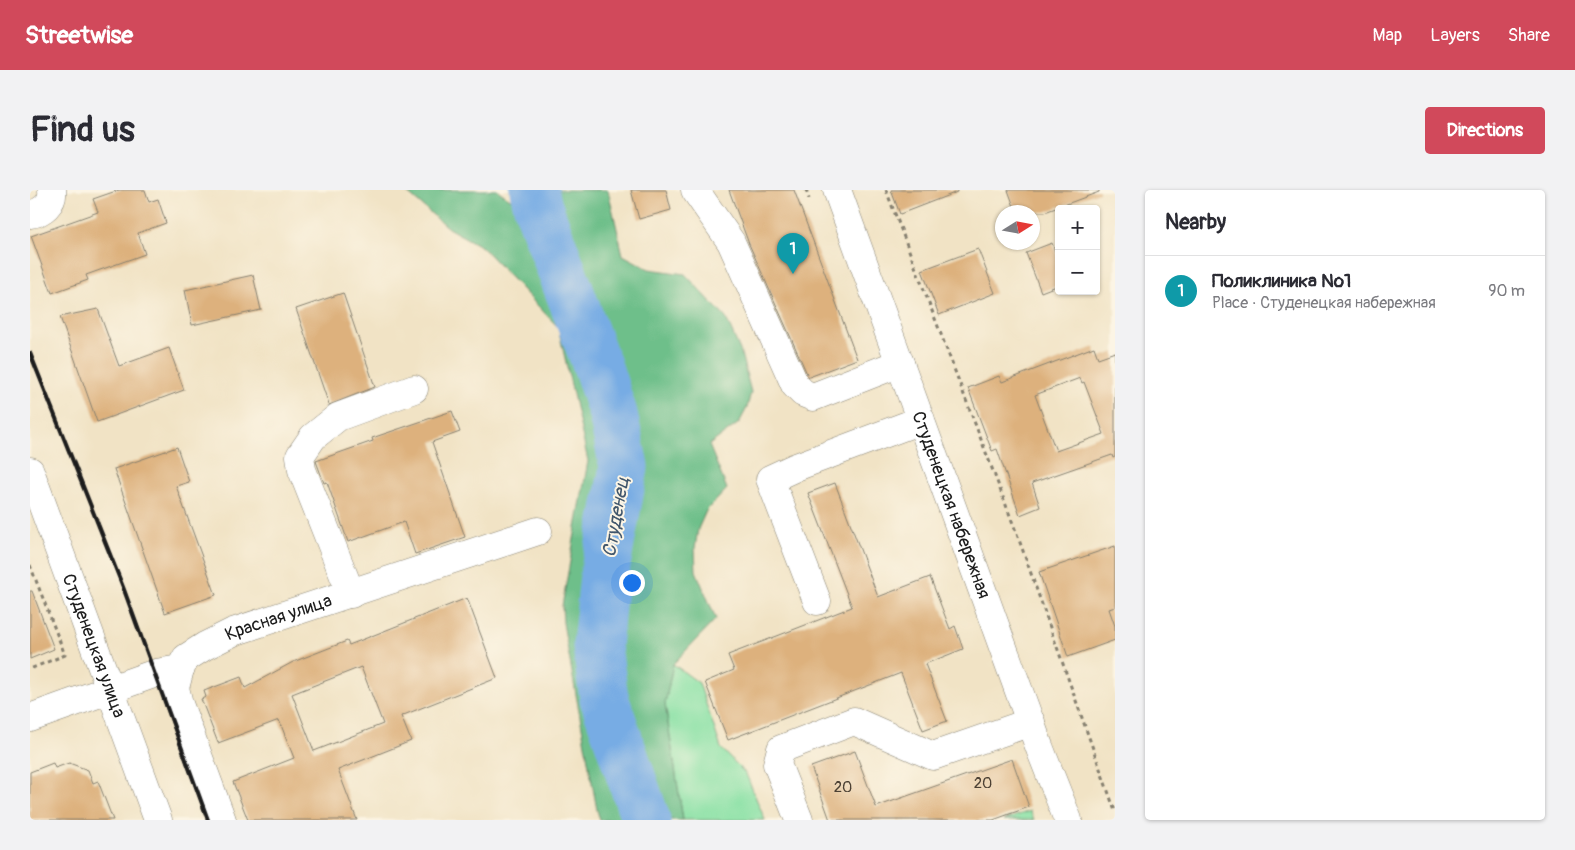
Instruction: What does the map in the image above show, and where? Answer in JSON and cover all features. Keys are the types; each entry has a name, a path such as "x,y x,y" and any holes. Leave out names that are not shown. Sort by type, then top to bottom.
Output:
{"street":[{"path":"30,214 38,213 48,205 52,190"},
{"path":"695,190 731,242 795,385 803,393 812,398 900,362"},
{"name":"Студенецкая набережная","path":"837,190 1068,820"},
{"path":"351,594 302,470 300,456 314,437 338,417 414,389"},
{"path":"817,601 770,479 796,467 921,420"},
{"name":"Студенецкая улица","path":"30,471 158,820"},
{"name":"Красная улица","path":"180,669 186,658 233,632 538,532"},
{"path":"30,718 156,673 180,669 175,688 179,704 222,820"},
{"path":"799,820 777,764 781,749 854,720 933,756 1031,722"}],"path":[{"path":"886,190 1017,534 1115,811"},
{"path":"30,565 66,655 30,669"}],"green space":[{"path":"404,190 497,190 528,211 545,198 547,190 608,190 623,255 649,269 685,274 726,318 740,350 751,392 747,408 739,423 709,445 727,489 706,511 698,529 695,548 696,571 716,619 673,664 665,704 683,820 600,820 597,810 563,623 562,606 588,461 558,327 482,247 448,228"},
{"path":"673,664 699,683 721,748 746,774 765,820 683,820 665,704"},
{"path":"1030,811 1034,820 1004,820"}],"building":[{"path":"119,190 145,190 149,202 158,199 166,223 138,233 145,254 86,275 88,280 52,293 31,236 98,212 93,199"},
{"path":"631,190 666,190 671,210 639,219"},
{"path":"729,190 794,190 857,359 808,376 749,244"},
{"path":"891,190 957,190 957,192 900,214"},
{"path":"1008,190 1099,190 1099,192 1064,205 1055,205 1055,208 1045,212 1040,212 1040,205 1013,205"},
{"path":"1052,243 1055,251 1055,287 1041,292 1026,253 1040,250 1040,248"},
{"path":"978,249 995,293 939,315 922,270"},
{"path":"253,275 261,310 192,325 185,290"},
{"path":"343,293 375,387 329,405 296,309"},
{"path":"98,309 119,366 169,348 184,390 97,422 60,317"},
{"path":"1094,347 1098,358 1115,352 1115,457 1113,458 1112,455 1032,483 1040,507 1020,515 997,449 992,451 968,388 999,376 1002,382","holes":["1080,378 1082,383 1084,382 1104,434 1056,451 1035,395"]},
{"path":"452,411 460,432 432,442 465,537 415,554 404,522 348,542 327,482 324,483 316,461 373,441 372,438"},
{"path":"177,447 189,482 176,486 216,595 165,613 114,469"},
{"path":"835,483 878,597 930,577 950,629 955,626 963,649 925,664 947,721 923,730 901,673 728,740 705,682 734,670 728,655 852,607 808,493"},
{"path":"1115,546 1115,607 1109,609 1115,626 1115,640 1068,657 1039,572"},
{"path":"30,591 32,591 54,649 30,659"},
{"path":"467,598 497,678 401,716 411,741 338,770 357,820 248,820 233,782 294,758 279,720 218,743 201,699 206,697 204,691 241,677 245,688 293,662 347,641 349,645","holes":["361,667 383,724 314,751 292,694"]},
{"path":"855,751 876,807 1012,759 1029,807 993,820 830,820 811,767"},
{"path":"53,763 55,768 69,763 88,770 93,783 98,781 113,820 30,820 30,772"}],"waterway":[{"name":"Студенец","path":"534,190 538,207 598,368 613,414 624,467 604,576 597,646 604,698 646,820"}],"railway":[{"path":"30,353 123,587 208,820"}],"place":[{"name":"Поликлиника №1","path":"793,274"}]}
